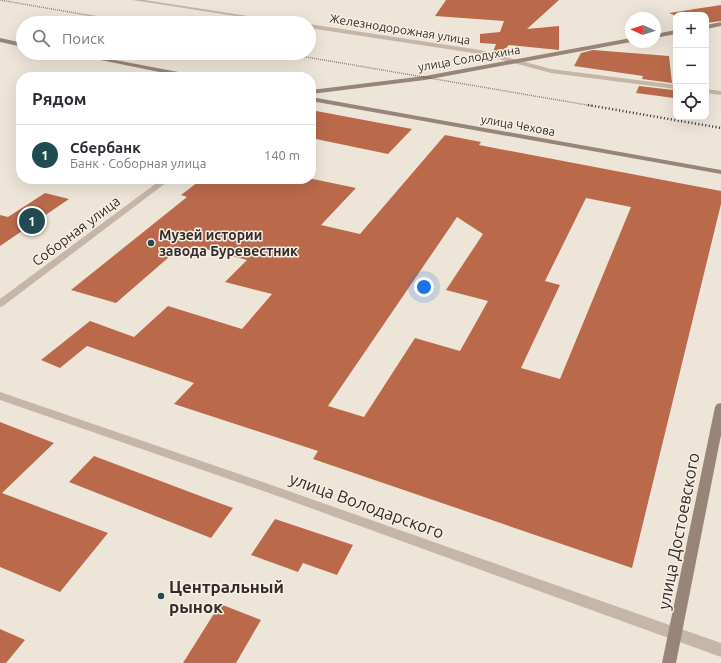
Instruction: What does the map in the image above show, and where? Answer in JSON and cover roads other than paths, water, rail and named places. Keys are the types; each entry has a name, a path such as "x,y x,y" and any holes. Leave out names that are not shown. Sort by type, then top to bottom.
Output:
{"street":[{"path":"135,0 241,16"},
{"path":"172,6 184,0"},
{"path":"709,26 721,24"},
{"name":"Железнодорожная улица","path":"316,27 480,52 551,71 673,87"},
{"path":"661,35 673,33"},
{"path":"0,40 16,43"},
{"name":"улица Солодухина","path":"316,92 424,78 625,41"},
{"path":"105,60 168,72"},
{"path":"331,103 329,96 343,89"},
{"path":"709,91 721,93"},
{"name":"улица Чехова","path":"316,100 721,172"},
{"name":"Соборная улица","path":"0,304 161,184"},
{"name":"улица Володарского","path":"0,396 273,490 721,650"},
{"name":"улица Достоевского","path":"669,663 721,407"}],"railway":[{"path":"0,0 93,16"},
{"path":"316,59 593,106"},
{"path":"588,105 721,128"}],"place":[{"name":"Сбербанк","path":"32,221"},
{"name":"Музей истории завода Буревестник","path":"151,243"},
{"name":"Центральный рынок","path":"161,596"}]}
